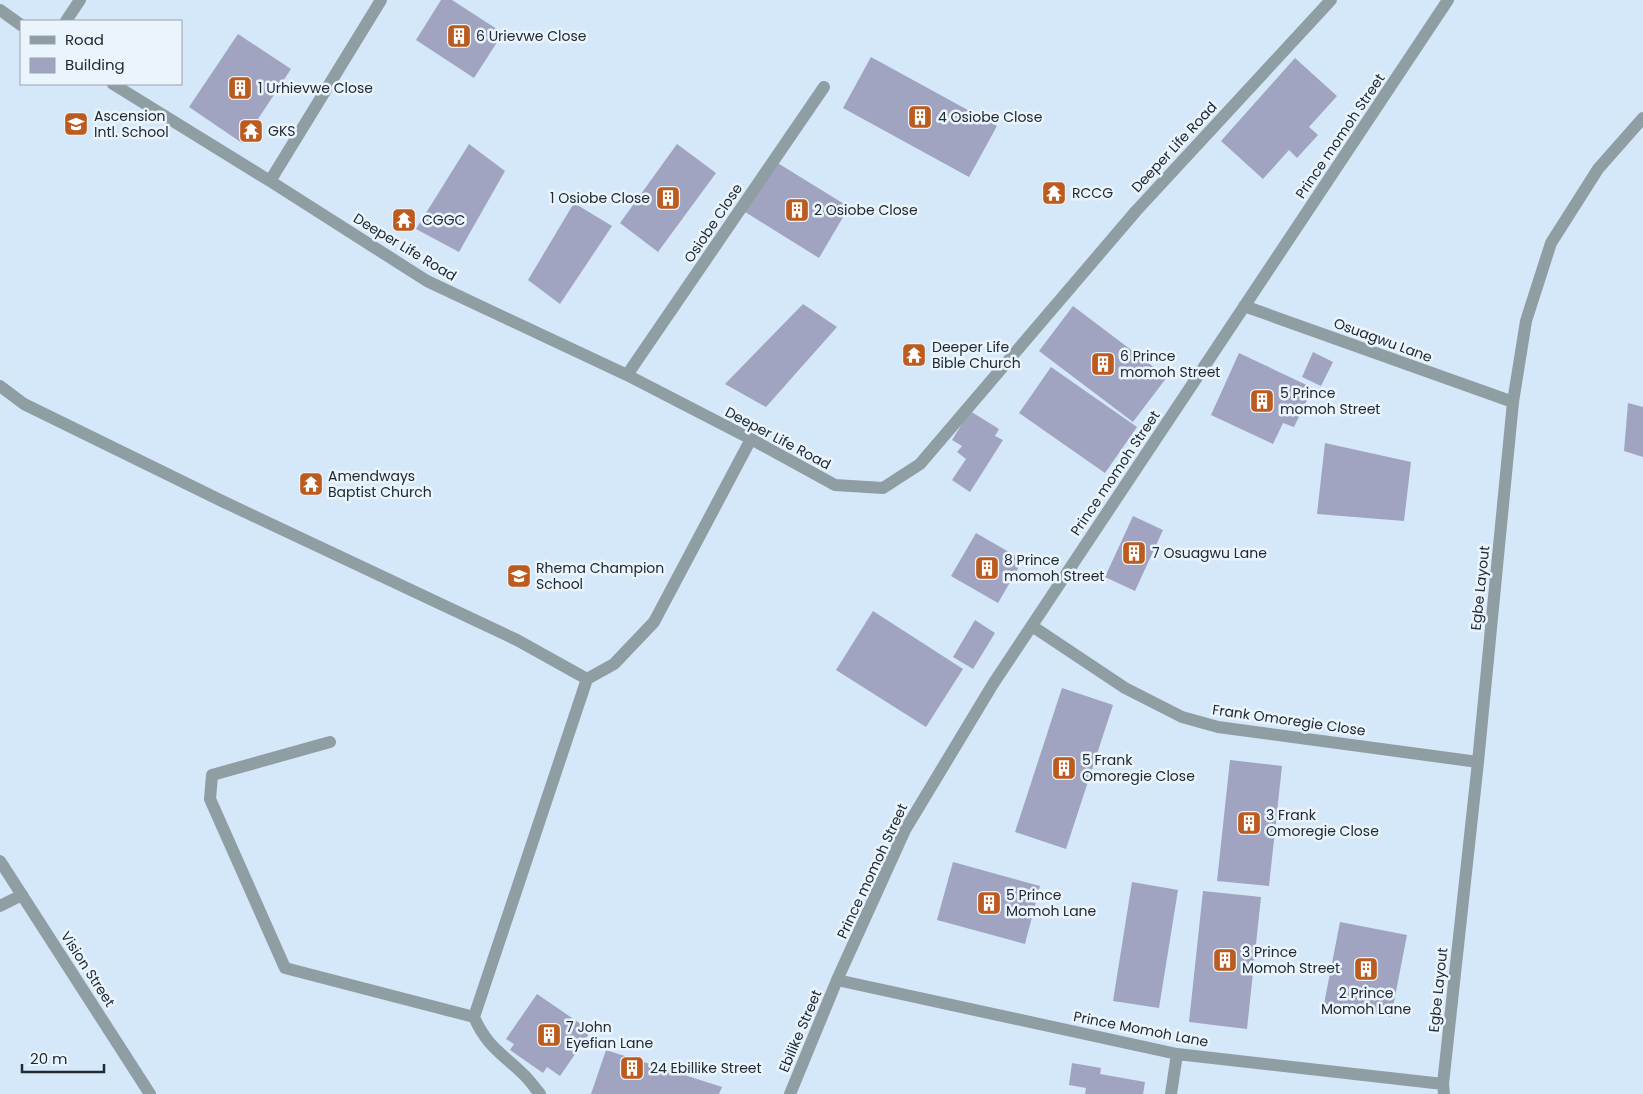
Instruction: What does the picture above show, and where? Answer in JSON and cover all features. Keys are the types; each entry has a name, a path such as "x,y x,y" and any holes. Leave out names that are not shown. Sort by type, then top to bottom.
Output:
{"street":[{"path":"67,20 80,0"},
{"path":"270,181 381,0"},
{"name":"Deeper Life Road","path":"116,85 426,281 627,375 751,439 835,486 883,488 920,464 1136,210 1331,0"},
{"name":"Prince momoh Street","path":"838,980 905,830 993,684 1448,0"},
{"path":"0,10 20,24"},
{"name":"Osiobe Close","path":"627,375 824,87"},
{"name":"Egbe Layout","path":"1444,1089 1513,402 1526,322 1551,243 1598,169 1643,118"},
{"name":"Osuagwu Lane","path":"1244,306 1513,402"},
{"path":"0,386 24,404 233,506 517,640 587,679"},
{"path":"540,1094 524,1075 480,1033 474,1017 587,679 614,664 654,622 751,439"},
{"name":"Frank Omoregie Close","path":"1032,626 1126,688 1182,717 1218,727 1478,762"},
{"path":"330,742 212,774 210,799 285,968 474,1017"},
{"name":"Vision Street","path":"0,861 150,1094"},
{"path":"0,906 22,895"},
{"name":"Prince Momoh Lane","path":"838,980 1177,1054 1444,1089"},
{"name":"Ebilike Street","path":"790,1094 838,980"},
{"path":"1171,1094 1177,1054"}],"building":[{"name":"6 Urievwe Close","path":"441,0 452,0 503,33 474,78 416,40"},
{"name":"1 Urhievwe Close","path":"238,34 291,69 242,143 189,107"},
{"name":"4 Osiobe Close","path":"871,57 997,126 969,177 843,108"},
{"path":"1295,58 1337,96 1309,127 1318,135 1297,158 1289,150 1263,179 1221,141"},
{"path":"469,144 505,171 459,252 416,229"},
{"name":"1 Osiobe Close","path":"677,144 716,173 658,252 620,223"},
{"name":"2 Osiobe Close","path":"776,162 849,207 819,258 745,212"},
{"path":"574,203 612,226 560,304 528,280"},
{"path":"803,304 837,327 766,407 725,384"},
{"name":"6 Prince momoh Street","path":"1073,306 1167,377 1133,422 1039,351"},
{"path":"1313,352 1333,362 1321,386 1302,377"},
{"name":"5 Prince momoh Street","path":"1239,353 1313,388 1294,427 1283,423 1273,444 1211,415"},
{"path":"1051,367 1137,427 1105,473 1019,413"},
{"path":"1628,403 1643,407 1643,457 1624,451"},
{"path":"970,411 999,429 995,436 1003,440 970,492 952,480 966,459 957,452 962,446 952,440"},
{"path":"1325,443 1411,462 1404,521 1317,514"},
{"name":"7 Osuagwu Lane","path":"1133,516 1163,530 1135,591 1105,577"},
{"name":"8 Prince momoh Street","path":"976,533 1023,560 998,603 951,576"},
{"path":"873,611 963,669 926,727 836,670"},
{"path":"975,620 995,633 973,669 953,657"},
{"name":"5 Frank Omoregie Close","path":"1062,688 1113,705 1066,849 1015,832"},
{"name":"3 Frank Omoregie Close","path":"1230,760 1282,766 1269,886 1217,881"},
{"name":"5 Prince Momoh Lane","path":"953,862 1040,886 1025,944 937,920"},
{"path":"1132,882 1178,890 1159,1008 1113,1001"},
{"name":"3 Prince Momoh Street","path":"1203,891 1261,897 1247,1029 1189,1022"},
{"name":"2 Prince Momoh Lane","path":"1340,922 1407,935 1391,1017 1324,1004"},
{"name":"7 John Eyefian Lane","path":"537,994 591,1031 560,1076 547,1067 543,1073 510,1050 514,1044 506,1039"},
{"name":"24 Ebillike Street","path":"606,1050 722,1087 719,1094 591,1094"},
{"path":"1072,1063 1101,1068 1100,1074 1145,1082 1143,1094 1085,1094 1086,1088 1069,1085"}],"place":[{"name":"6 Urievwe Close","path":"459,36"},
{"name":"1 Urhievwe Close","path":"240,88"},
{"name":"4 Osiobe Close","path":"920,117"},
{"name":"Ascension Intl. School","path":"76,124"},
{"name":"GKS","path":"251,131"},
{"name":"RCCG","path":"1054,193"},
{"name":"1 Osiobe Close","path":"668,198"},
{"name":"2 Osiobe Close","path":"797,210"},
{"name":"CGGC","path":"404,220"},
{"name":"Deeper Life Bible Church","path":"914,355"},
{"name":"6 Prince momoh Street","path":"1103,364"},
{"name":"5 Prince momoh Street","path":"1262,401"},
{"name":"Amendways Baptist Church","path":"311,484"},
{"name":"7 Osuagwu Lane","path":"1134,553"},
{"name":"8 Prince momoh Street","path":"987,568"},
{"name":"Rhema Champion School","path":"519,576"},
{"name":"5 Frank Omoregie Close","path":"1064,768"},
{"name":"3 Frank Omoregie Close","path":"1249,823"},
{"name":"5 Prince Momoh Lane","path":"989,903"},
{"name":"3 Prince Momoh Street","path":"1225,960"},
{"name":"2 Prince Momoh Lane","path":"1366,969"},
{"name":"7 John Eyefian Lane","path":"549,1035"},
{"name":"24 Ebillike Street","path":"632,1068"}]}
